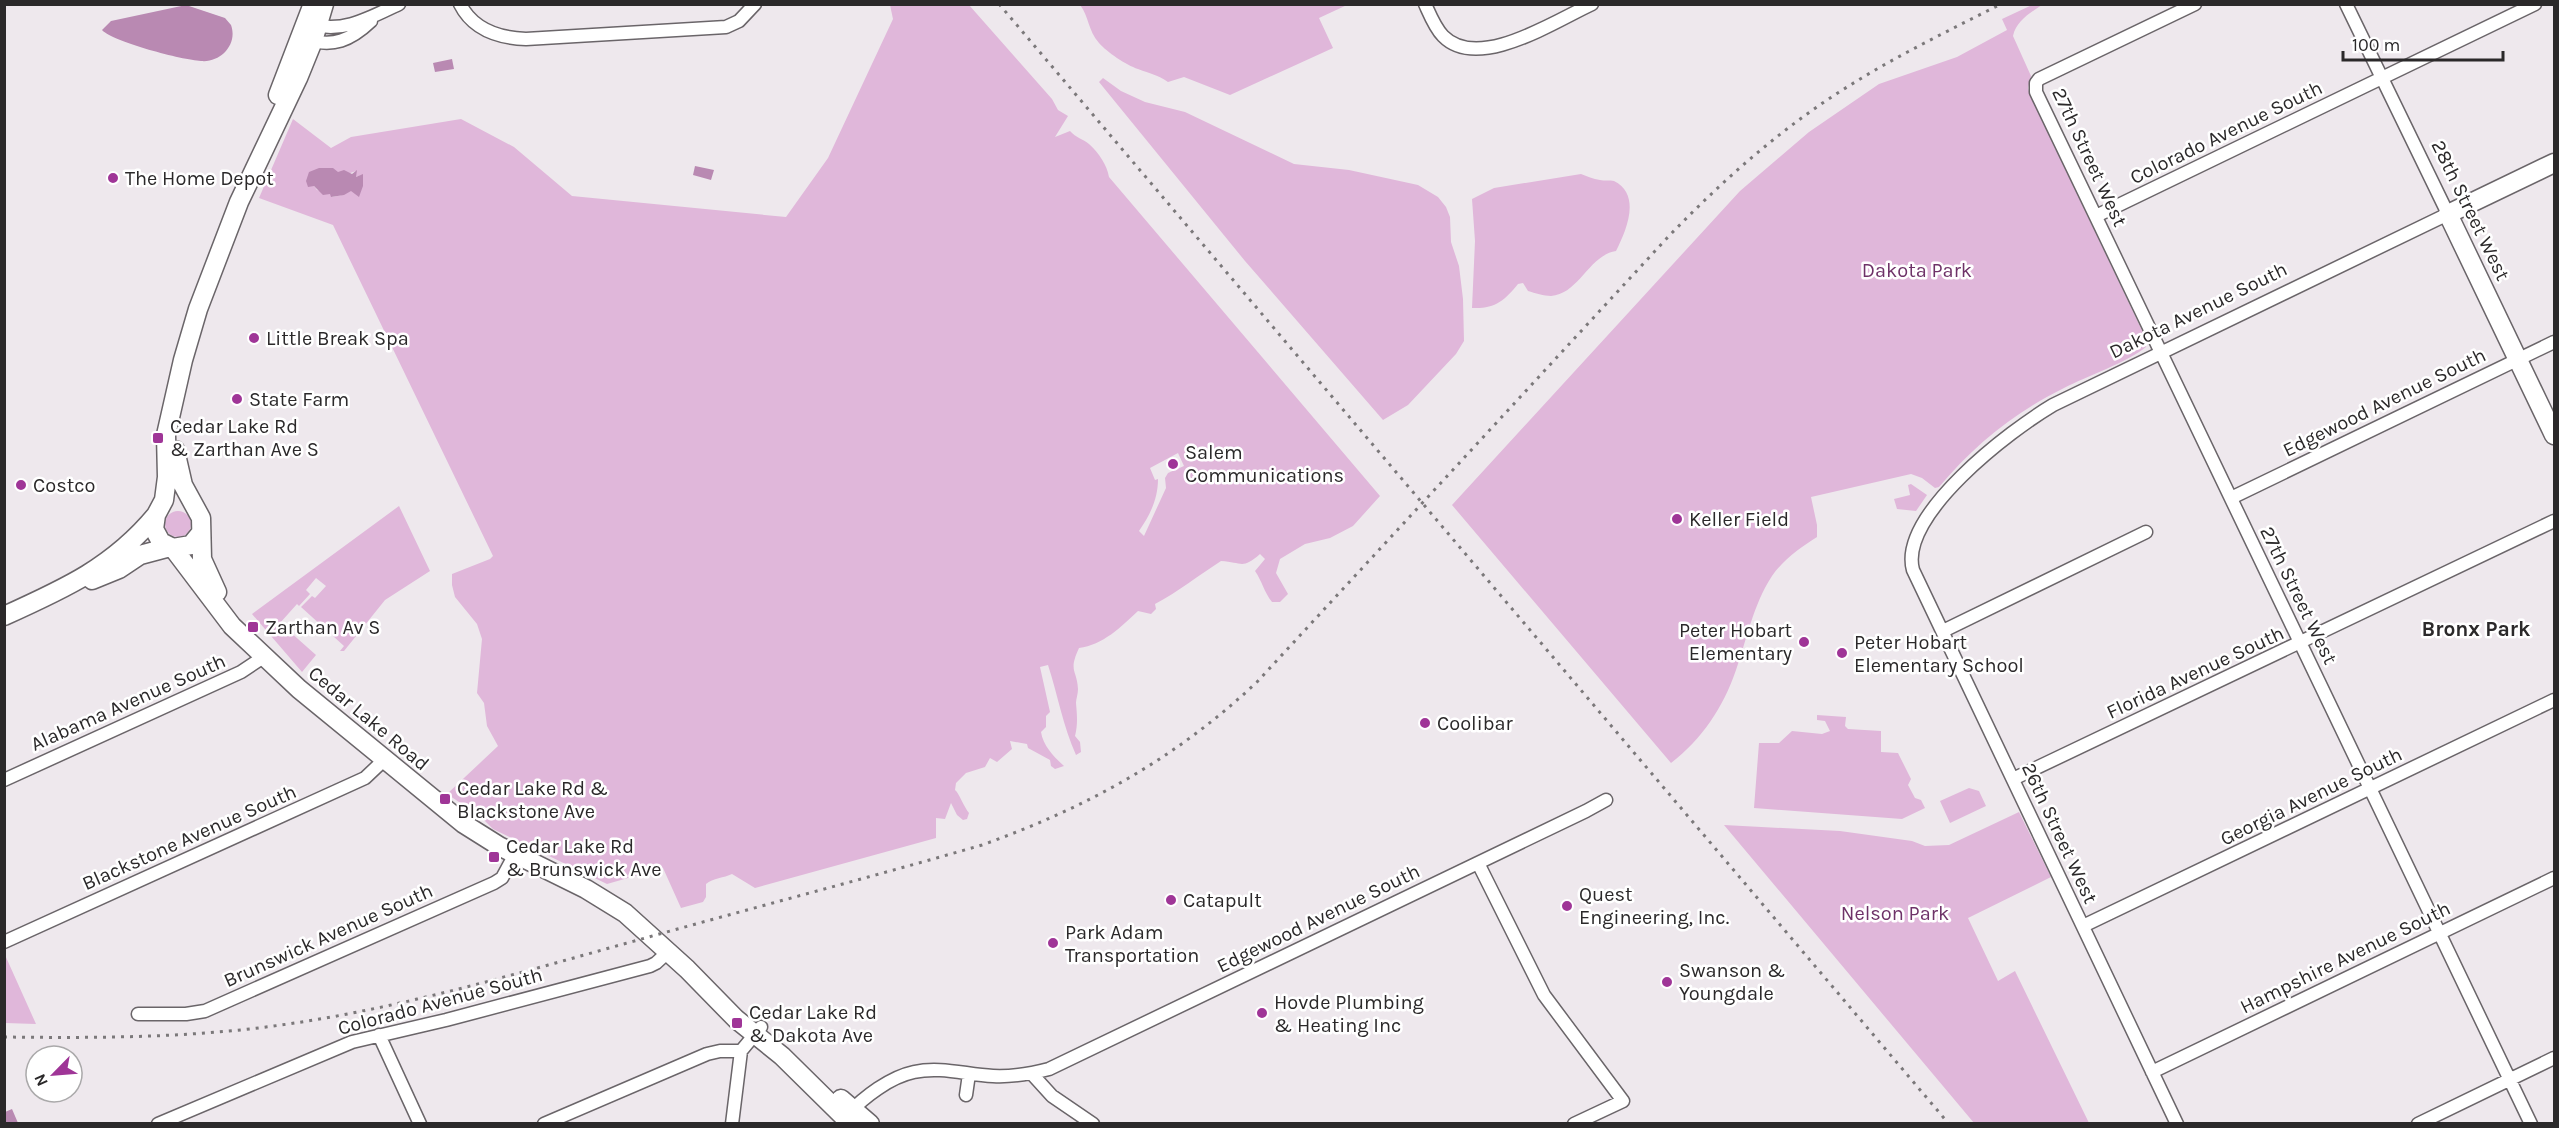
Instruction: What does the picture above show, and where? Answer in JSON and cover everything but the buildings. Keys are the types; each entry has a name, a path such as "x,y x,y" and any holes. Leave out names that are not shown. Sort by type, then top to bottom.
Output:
{"street":[{"name":"Cedar Lake Road","path":"310,32 312,4"},
{"name":"Cedar Lake Road","path":"324,4 310,32 269,141 249,179 198,309 186,348 166,435 167,477 154,525 156,534 161,542 171,548 242,637 299,689 384,760 464,824 625,913 687,969 736,1019 758,1030 782,1056 849,1116 870,1124"},
{"path":"310,32 324,44 352,36 378,14 399,4"},
{"path":"460,4 473,23 510,39 726,27 739,21 755,4"},
{"path":"1425,4 1443,36 1461,47 1475,50 1504,45 1592,4"},
{"name":"27th Street West","path":"2195,4 2039,79 2036,83 2036,92 2530,1124"},
{"name":"28th Street West","path":"2346,4 2554,435"},
{"name":"Colorado Avenue South","path":"2096,216 2535,4"},
{"name":"Dakota Avenue South","path":"1911,558 1914,544 1941,500 1988,450 2027,420 2053,405 2554,163"},
{"name":"Edgewood Avenue South","path":"2231,498 2554,342"},
{"name":"Cedar Lake Road","path":"176,395 176,459 183,484 202,522 200,534 202,559 213,587 265,656"},
{"path":"4,616 72,585 132,543 168,503 187,502 197,510"},
{"name":"Florida Avenue South","path":"2013,779 2301,644 2554,521"},
{"path":"1943,631 2146,532"},
{"path":"72,585 119,570 150,551 191,545 200,534"},
{"name":"26th Street West","path":"1911,558 1913,570 2177,1124"},
{"name":"Alabama Avenue South","path":"4,780 241,672 265,656"},
{"name":"Georgia Avenue South","path":"2083,926 2554,700"},
{"name":"Blackstone Avenue South","path":"4,942 365,778 384,760"},
{"name":"Edgewood Avenue South","path":"849,1116 860,1101 906,1074 947,1070 994,1076 1032,1074 1048,1069 1606,800"},
{"name":"Brunswick Avenue South","path":"138,1014 186,1014 205,1011 494,883 502,878 515,854"},
{"path":"1478,863 1544,995 1623,1101 1574,1124"},
{"name":"Hampshire Avenue South","path":"2152,1072 2554,878"},
{"name":"Colorado Avenue South","path":"158,1124 343,1046 650,966 668,952"},
{"path":"732,1124 741,1051 758,1030"},
{"path":"379,1035 420,1124"},
{"path":"544,1124 707,1054 720,1051 741,1051"},
{"path":"2418,1124 2554,1058"},
{"path":"966,1095 969,1074"},
{"path":"1032,1074 1052,1096 1093,1124"}],"green space":[{"path":"1347,4 1319,18 1333,48 1230,95 1184,77 1168,82 1122,61 1095,38 1080,5"},
{"path":"890,5 969,5 1052,99 1058,110 1068,116 1055,137 1070,131 1096,151 1109,177 1380,496 1353,526 1330,538 1305,544 1280,559 1276,573 1288,594 1280,602 1272,602 1255,571 1265,559 1260,554 1245,564 1221,561 1155,604 1156,609 1151,614 1138,611 1104,639 1079,648 1074,662 1078,689 1075,736 1080,742 1081,752 1076,755 1048,665 1040,667 1050,712 1046,716 1046,727 1041,732 1042,737 1050,751 1064,766 1055,769 1051,766 1050,760 1028,748 1027,744 1010,741 1012,749 997,762 990,758 985,767 966,773 956,783 955,790 969,813 967,819 963,820 957,815 951,803 945,819 936,818 936,838 755,888 732,874 706,884 706,897 703,902 681,908 663,868 607,884 493,829 480,816 447,794 498,746 487,726 484,703 477,693 482,639 477,624 455,597 452,585 452,574 493,556 333,225 259,198 293,119 331,148 351,137 461,119 514,147 572,196 786,217 828,158 893,19","holes":["356,171 356,177 362,175 353,188 343,195 332,197 331,194 317,190 314,186","1178,453 1184,466 1168,473 1165,478 1166,488 1144,536 1139,531 1153,506 1158,486 1158,479 1155,480 1150,468"]},
{"name":"Dakota Park","path":"2032,5 2042,5 2020,22 2013,36 2031,76 2028,88 2030,95 2147,341 2146,347 2107,369 2046,397 2012,419 1966,457 1939,487 1935,488 1922,478 1911,474 1811,497 1817,537 1793,554 1772,576 1755,610 1731,684 1718,710 1702,733 1671,763 1452,505 1740,191 1809,132 1879,84 1957,57 2007,30 2002,19"},
{"path":"1103,78 1121,91 1145,102 1185,112 1294,164 1349,170 1418,185 1438,197 1450,217 1451,242 1459,266 1463,299 1464,341 1456,354 1408,405 1383,420 1245,261 1099,82"},
{"path":"1581,174 1597,180 1614,181 1623,187 1628,195 1630,204 1627,224 1616,251 1598,259 1577,282 1561,294 1545,296 1528,291 1523,283 1518,284 1498,303 1487,307 1472,308 1475,241 1472,199 1494,188"},
{"path":"1911,484 1927,495 1916,511 1897,509 1894,499 1910,495 1908,485"},
{"path":"399,506 430,571 385,600 344,651 340,651 344,646 301,607 312,596 315,598 326,586 316,578 306,590 310,594 299,606 297,604 280,623 316,655 302,672 252,614"},
{"path":"178,511 187,515 191,524 187,533 178,537 169,533 165,524 169,515"},
{"path":"1817,715 1846,717 1845,726 1848,729 1881,731 1881,752 1898,753 1911,779 1908,785 1915,798 1921,800 1925,808 1902,819 1754,808 1759,743 1779,743 1792,731 1822,734 1830,731 1825,721 1817,720"},
{"path":"1969,788 1979,791 1986,806 1950,823 1940,801"},
{"name":"Nelson Park","path":"2019,812 2051,877 1968,918 1998,981 2015,971 2089,1123 1974,1123 1724,825 1840,831 1912,841 1925,846 1949,845"},
{"path":"5,955 36,1024 5,1023"}],"shaded area":[{"path":"186,5 225,18 231,25 233,32 230,45 215,59 201,61 149,50 120,40 102,30 111,21"},
{"path":"452,59 454,69 435,72 433,63"},
{"path":"695,166 714,170 711,180 693,175"},
{"path":"319,168 333,168 338,172 344,170 352,174 357,170 356,177 363,174 363,186 359,197 351,191 344,195 331,197 330,194 323,195 314,186 308,187 306,181 309,172"},
{"path":"12,1109 18,1123 6,1123 5,1112"}],"railway":[{"path":"999,4 1949,1124"},
{"path":"4,1037 135,1037 233,1031 313,1020 407,1001 500,978 982,845 1094,797 1162,757 1194,735 1257,682 1668,237 1752,158 1820,105 1863,77 2001,4"}],"place":[{"name":"The Home Depot","path":"113,178"},
{"name":"Little Break Spa","path":"254,338"},
{"name":"State Farm","path":"237,399"},
{"name":"Cedar Lake Rd & Zarthan Ave S","path":"158,438"},
{"name":"Salem Communications","path":"1173,464"},
{"name":"Costco","path":"21,485"},
{"name":"Keller Field","path":"1677,519"},
{"name":"Zarthan Av S","path":"253,627"},
{"name":"Peter Hobart Elementary","path":"1804,642"},
{"name":"Peter Hobart Elementary School","path":"1842,653"},
{"name":"Coolibar","path":"1425,723"},
{"name":"Cedar Lake Rd & Blackstone Ave","path":"445,799"},
{"name":"Cedar Lake Rd & Brunswick Ave","path":"494,857"},
{"name":"Catapult","path":"1171,900"},
{"name":"Quest Engineering, Inc.","path":"1567,906"},
{"name":"Park Adam Transportation","path":"1053,943"},
{"name":"Swanson & Youngdale","path":"1667,982"},
{"name":"Hovde Plumbing & Heating Inc","path":"1262,1013"},
{"name":"Cedar Lake Rd & Dakota Ave","path":"737,1023"}],"district":[{"name":"Bronx Park","path":"2476,629"}]}
